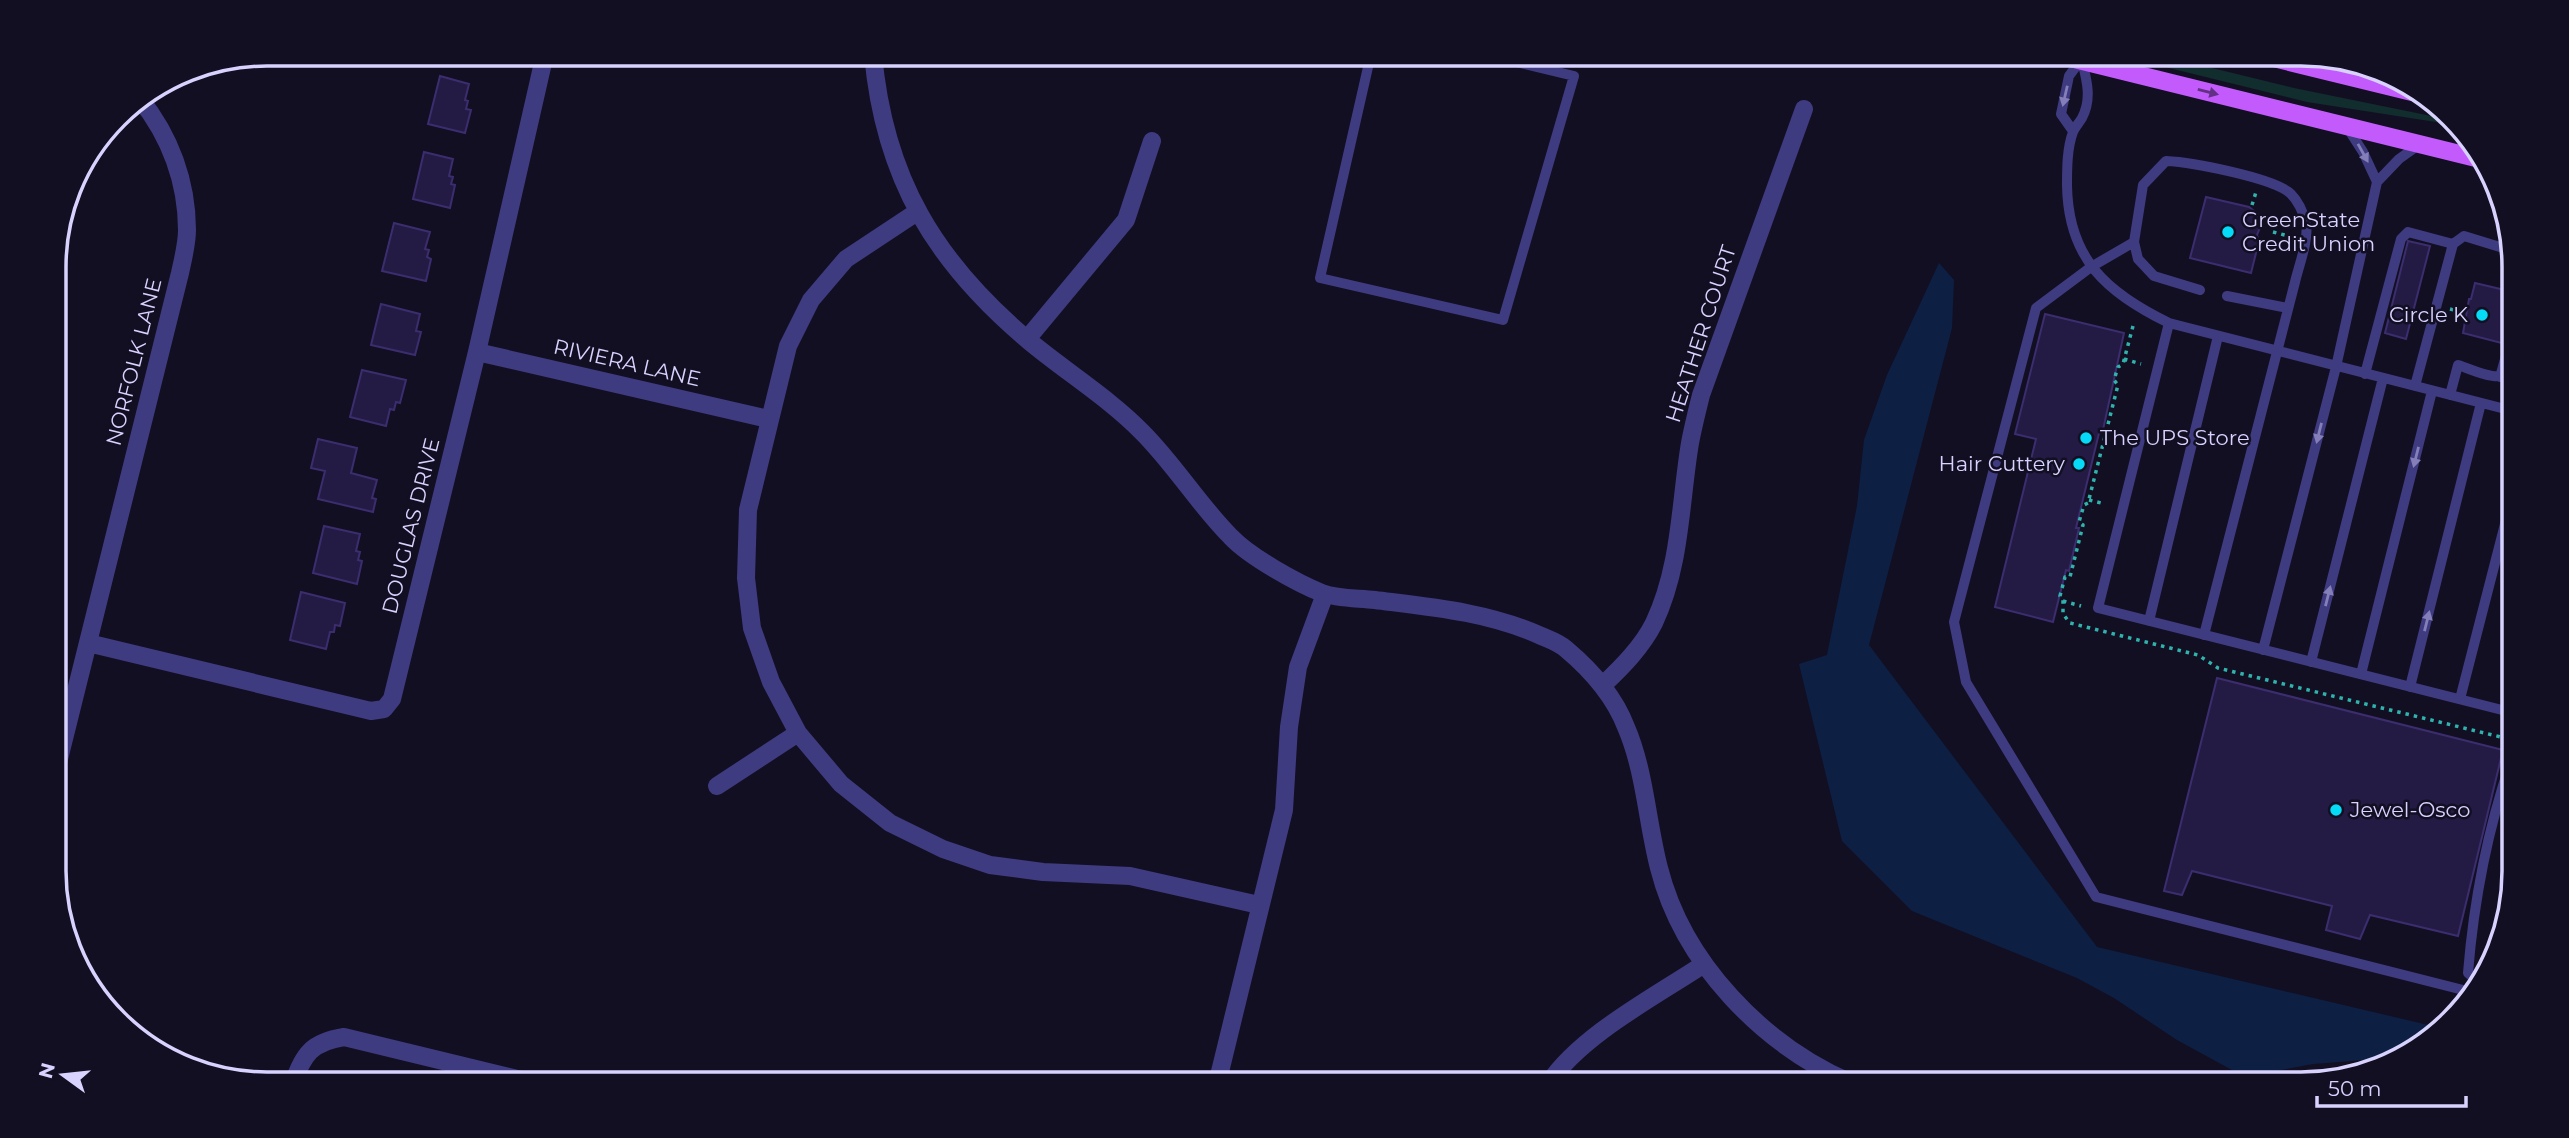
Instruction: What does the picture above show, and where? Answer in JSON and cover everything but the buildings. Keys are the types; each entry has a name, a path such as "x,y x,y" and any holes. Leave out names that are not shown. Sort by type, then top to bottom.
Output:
{"main road":[{"path":"2118,67 2469,156"},
{"path":"2312,67 2386,86"}],"street":[{"name":"DOUGLAS DRIVE","path":"88,642 371,711 384,709 392,699 477,352 542,67"},
{"path":"875,67 887,139 917,212 943,252 969,284 1027,338 1140,429 1233,539 1279,571 1325,594 1467,612 1516,625 1563,646 1603,685 1626,726 1639,771 1659,870 1675,917 1704,964 1731,997 1770,1035 1823,1071"},
{"name":"NORFOLK LANE","path":"67,727 180,272 187,231 184,188 171,148 146,108"},
{"name":"HEATHER COURT","path":"1603,685 1631,657 1654,624 1667,589 1676,555 1690,441 1701,396 1804,109"},
{"path":"1027,338 1126,220 1152,141"},
{"path":"917,212 846,259 811,300 788,345 748,510 746,579 752,628 771,682 798,733 841,783 890,823 943,849 989,865 1043,872 1130,876 1259,905"},
{"name":"RIVIERA LANE","path":"477,352 768,419"},
{"path":"1220,1072 1259,905 1276,849 1283,810 1289,727 1298,667 1325,594"},
{"path":"717,786 798,733"},
{"path":"1558,1071 1591,1040 1704,964"},
{"path":"298,1072 312,1048 328,1040 344,1037 488,1072"}],"lane":[{"path":"1368,67 1320,278 1503,320 1574,76 1537,67"},
{"path":"2073,131 2061,114 2069,76 2076,67"},
{"path":"2085,67 2090,89 2083,116 2073,131 2067,170 2067,205 2075,236 2091,267 2132,306 2169,323 2218,337 2502,408"},
{"path":"2346,126 2364,152 2377,182"},
{"path":"2263,650 2336,367 2377,182 2399,159 2420,145"},
{"path":"2200,290 2154,276 2138,259 2134,242 2143,185 2166,161 2183,162 2276,184 2290,193 2301,208 2306,227 2288,308 2204,635"},
{"path":"2365,374 2401,239 2408,232 2453,244"},
{"path":"2414,386 2453,244 2464,236 2501,247"},
{"path":"2134,242 2091,267 2036,308 1954,622 1966,682 2096,897 2463,990"},
{"path":"2227,296 2288,308"},
{"path":"2169,323 2098,608 2502,710"},
{"path":"2149,621 2218,337"},
{"path":"2450,395 2458,365 2500,377 2502,370"},
{"path":"2311,662 2383,379"},
{"path":"2361,674 2432,391"},
{"path":"2410,687 2482,403"},
{"path":"2460,699 2502,536"},
{"path":"2472,977 2468,973 2475,900 2502,788"}],"path":[{"path":"2273,232 2292,237"},
{"path":"2446,308 2465,313"},
{"path":"2124,359 2141,364"},
{"path":"2089,500 2105,504"},
{"path":"2063,601 2081,606"}],"green space":[{"path":"2166,67 2208,67 2434,117 2442,123 2307,102"}],"water":[{"path":"1939,263 1954,280 1952,328 1869,645 2097,947 2430,1025 2413,1038 2369,1060 2313,1064 2276,1071 2232,1070 2177,1040 2114,998 2077,978 1912,911 1842,841 1799,664 1827,655 1857,506 1864,440 1887,375"}],"place":[{"name":"GreenState Credit Union","path":"2228,232"},
{"name":"Circle K","path":"2482,315"},
{"name":"The UPS Store","path":"2086,438"},
{"name":"Hair Cuttery","path":"2079,464"},
{"name":"Jewel-Osco","path":"2336,810"}]}
